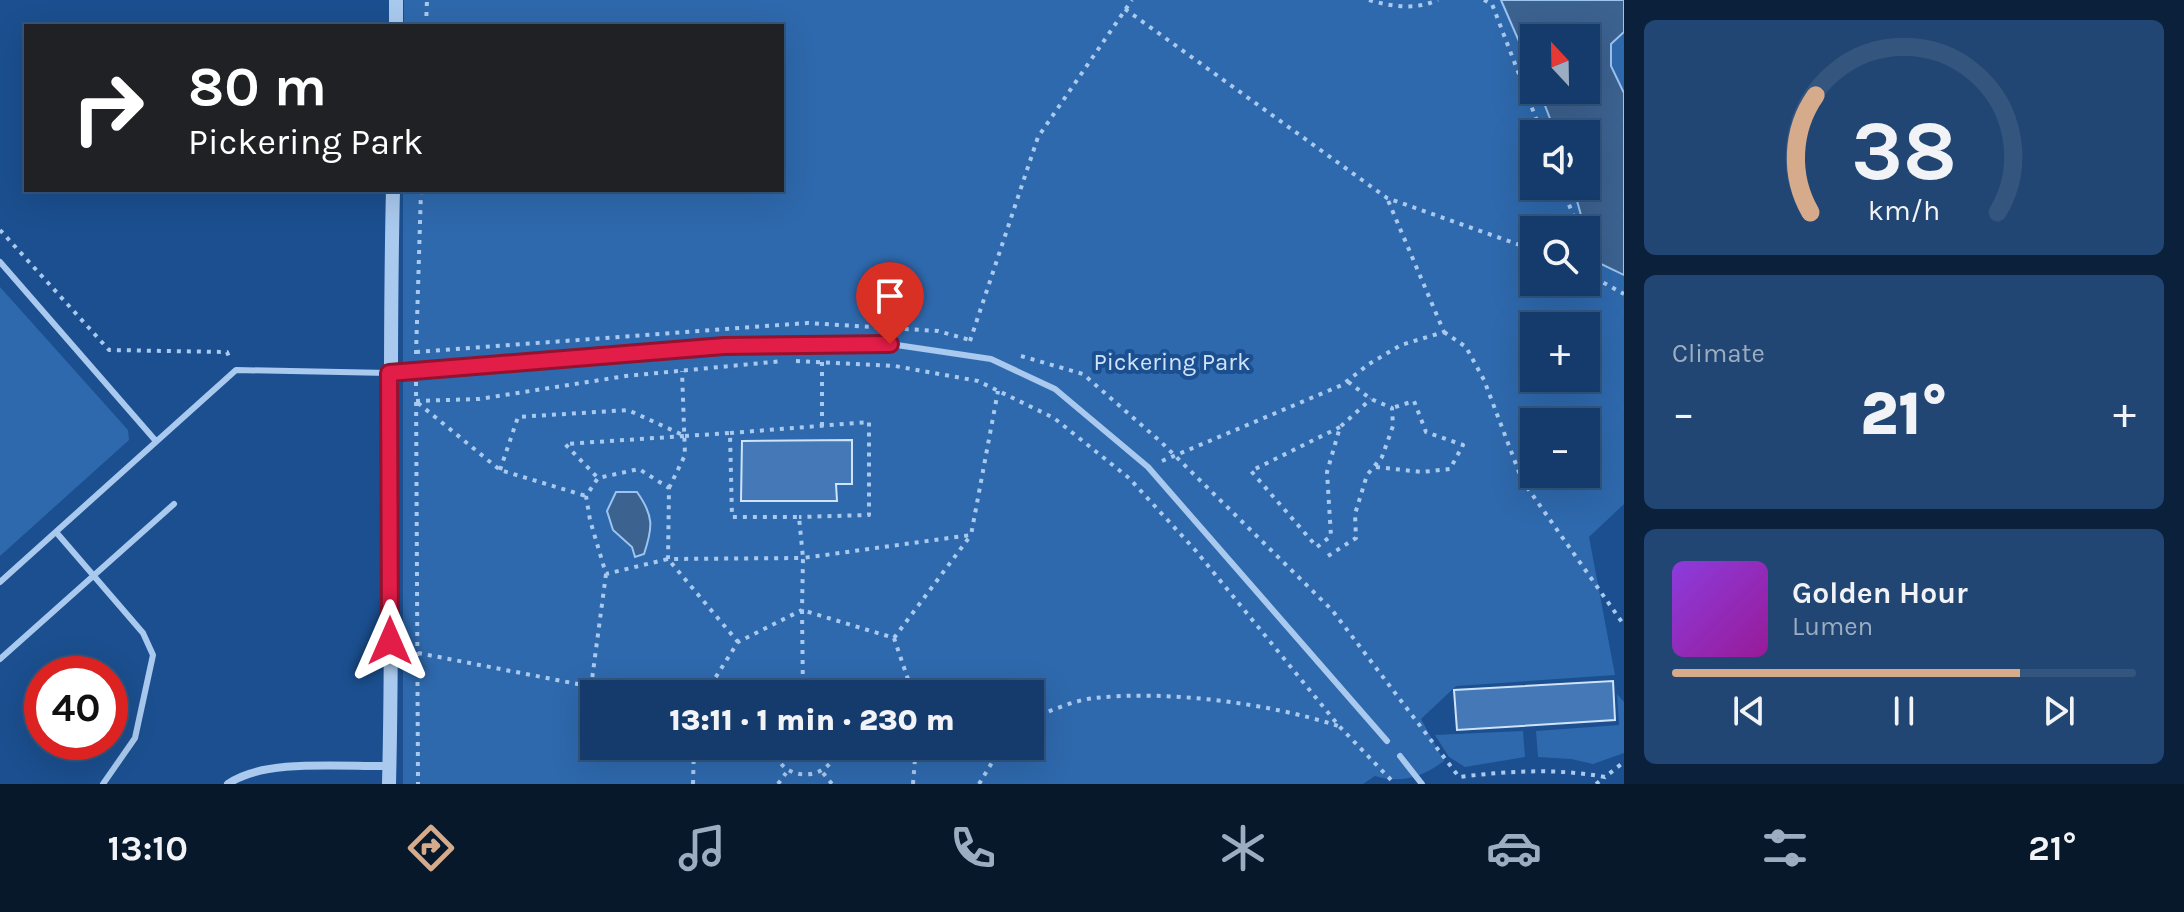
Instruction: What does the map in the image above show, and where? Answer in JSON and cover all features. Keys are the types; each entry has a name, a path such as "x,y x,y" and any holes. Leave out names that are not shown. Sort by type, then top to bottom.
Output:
{"street":[{"path":"396,0 396,24"},
{"path":"389,784 389,373 393,192"},
{"path":"228,784 236,778 274,768 389,766"}],"lane":[{"path":"0,262 155,440"},
{"path":"0,582 236,370 389,373 724,346 890,344 991,359 1055,389 1148,467 1387,741"},
{"path":"0,659 174,504"},
{"path":"56,532 143,633 153,655 135,738 106,783"},
{"path":"1400,756 1422,784"}],"path":[{"path":"426,24 427,0"},
{"path":"965,355 1038,137 1132,0"},
{"path":"1369,0 1397,8 1426,5 1438,0"},
{"path":"1484,0 1492,4 1537,120"},
{"path":"1125,9 1387,198 1520,245"},
{"path":"416,352 421,192"},
{"path":"1387,198 1444,332 1466,347 1484,380 1522,480 1624,625"},
{"path":"0,230 109,350 227,352 236,370"},
{"path":"1600,281 1624,294"},
{"path":"1148,467 1294,407 1347,381 1401,345 1444,332"},
{"path":"1016,355 1083,374 1175,456 1332,610 1459,777"},
{"path":"416,401 479,399 626,376 788,361 895,366 978,381 1054,418 1129,478 1196,551 1339,726 1395,784"},
{"path":"822,362 822,426"},
{"path":"682,371 685,455 669,488 668,559 738,642"},
{"path":"1347,381 1371,399 1392,408 1414,401 1426,432 1463,445 1450,469 1422,472 1374,467"},
{"path":"894,638 971,535 998,391"},
{"path":"1340,427 1327,472 1331,536 1317,547 1251,471 1340,427 1371,399"},
{"path":"416,401 500,470 586,496"},
{"path":"416,401 418,784"},
{"path":"1328,556 1356,538 1355,514 1367,475 1382,457 1393,426 1392,408"},
{"path":"500,470 518,417 628,410 685,436"},
{"path":"598,478 565,444 869,422 869,515 732,517 730,433"},
{"path":"592,680 606,574 586,496 598,478 639,469 669,488"},
{"path":"799,517 803,558 803,680"},
{"path":"606,574 668,559 803,558 971,535"},
{"path":"714,680 738,642 802,610 894,638"},
{"path":"894,638 908,680"},
{"path":"418,653 580,685"},
{"path":"1044,714 1093,698 1196,698 1276,710 1339,726"},
{"path":"693,784 694,760"},
{"path":"777,760 786,773 805,778 823,773 833,760"},
{"path":"913,784 915,760"},
{"path":"979,784 994,760"},
{"path":"1596,784 1624,762"},
{"path":"1459,777 1517,770 1605,777"},
{"path":"778,784 786,773"},
{"path":"823,773 832,784"},
{"path":"1457,784 1459,777"}],"green space":[{"name":"Pickering Park","path":"404,0 1624,0 1624,504 1589,537 1615,675 1456,686 1421,719 1444,761 1411,778 1375,776 1363,784 403,784 403,192 784,192 784,24 404,24"},
{"path":"0,287 128,430 129,440 0,556"},
{"path":"1617,694 1624,702 1624,753 1593,764 1538,757 1536,731 1619,725"},
{"path":"1523,731 1525,757 1465,767 1449,757 1435,735"}],"shaded area":[{"path":"1501,0 1624,0 1624,32 1611,44 1611,66 1624,93 1624,275 1601,264 1600,216 1581,216 1577,200 1600,200 1600,120 1551,120 1544,104 1600,104 1600,24 1520,24 1520,44"},
{"path":"616,492 637,492 647,508 650,529 644,554 635,557 632,547 613,530 607,511"}],"building":[{"path":"852,440 852,484 836,484 837,501 741,501 742,441"},
{"path":"1613,681 1615,720 1457,730 1454,690"}],"route":[{"path":"390,641 389,373 724,346 890,344"}]}
